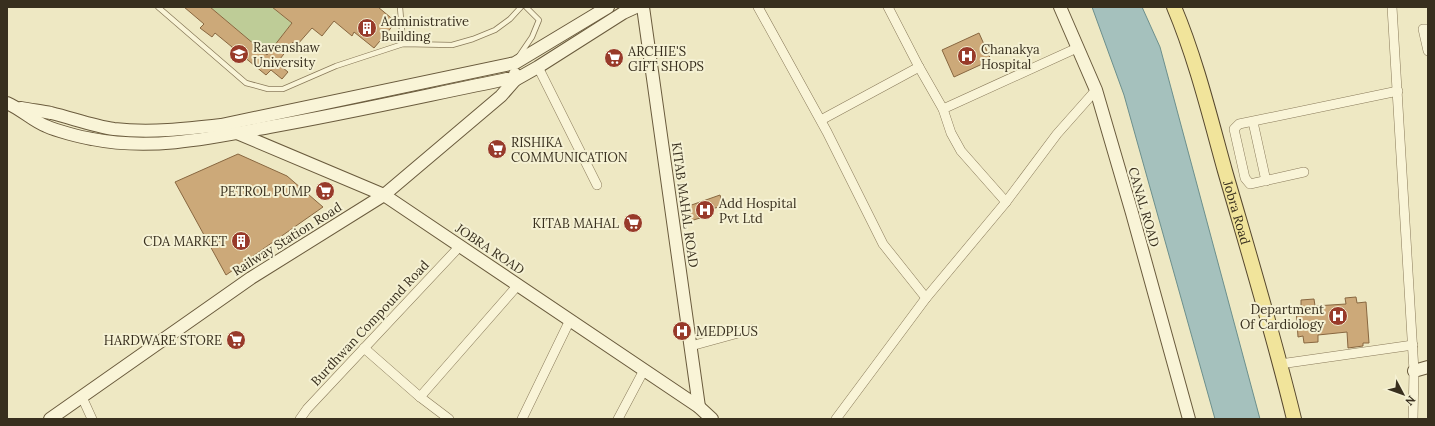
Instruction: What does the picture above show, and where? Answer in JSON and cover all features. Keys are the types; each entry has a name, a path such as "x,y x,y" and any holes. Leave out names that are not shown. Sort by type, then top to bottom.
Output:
{"main road":[{"path":"11,108 50,113 76,121 120,130 178,130 221,125 515,62 608,7"},
{"path":"11,108 45,126 91,139 114,142 152,145 236,133 323,118 507,79 515,80 623,13 636,7"},
{"name":"KITAB MAHAL ROAD","path":"643,7 699,407"},
{"name":"CANAL ROAD","path":"1060,7 1096,90 1132,213 1187,418"},
{"name":"Jobra Road","path":"1174,7 1181,24 1207,110 1280,364 1294,419"},
{"path":"515,62 515,80"},
{"name":"Railway Station Road","path":"50,419 251,278 384,194 501,96 515,80"},
{"name":"JOBRA ROAD","path":"221,125 236,133 384,194 699,407 712,419"},
{"path":"1414,371 1428,366"}],"street":[{"path":"758,7 821,120 883,244 926,298"},
{"path":"888,7 943,109 951,133 961,151 1006,202"},
{"path":"1392,7 1413,345 1413,419"},
{"path":"1428,29 1423,29 1428,51"},
{"path":"943,109 1077,48"},
{"path":"538,67 597,186"},
{"path":"821,120 919,67"},
{"path":"836,419 926,298 1006,202 1057,134 1096,90"},
{"path":"1304,172 1250,184 1245,178 1234,130 1239,124 1398,91"},
{"path":"1253,122 1266,181"},
{"name":"Burdhwan Compound Road","path":"300,419 307,409 460,246"},
{"path":"420,397 518,285"},
{"path":"522,419 570,320"},
{"path":"690,346 753,329"},
{"path":"1280,364 1413,345"},
{"path":"364,348 420,397 449,419"},
{"path":"618,419 644,370"},
{"path":"82,397 92,419"}],"lane":[{"path":"158,7 246,83 268,89 283,89 336,66 403,44 452,45 473,40 495,30 510,19 521,7"},
{"path":"400,7 403,44"},
{"path":"515,62 532,37 539,20 526,7"}],"green space":[{"path":"210,7 272,7 292,23 267,55"}],"water":[{"path":"1092,7 1142,7 1160,47 1260,419 1215,419 1124,95"}],"building":[{"path":"184,7 210,7 267,55 292,23 272,7 378,7 396,22 374,48 354,32 352,36 334,21 322,36 312,28 297,45 293,42 277,63 288,72 282,79 271,70 266,75 215,33 212,37 200,28 204,24"},
{"path":"979,33 991,60 954,77 942,50"},
{"name":"CDA MARKET","path":"238,154 287,176 323,207 226,275 175,182"},
{"path":"720,195 723,206 711,209 713,214 687,222 683,208"},
{"path":"1356,297 1357,303 1366,302 1369,343 1363,343 1363,346 1348,348 1347,332 1318,335 1318,342 1304,343 1303,336 1298,337 1296,308 1301,308 1301,300 1314,299 1315,306 1346,304 1345,298"}],"place":[{"name":"Administrative Building","path":"367,28"},
{"name":"Ravenshaw University","path":"239,54"},
{"name":"Chanakya Hospital","path":"967,56"},
{"name":"ARCHIE'S GIFT SHOPS","path":"614,58"},
{"name":"RISHIKA COMMUNICATION","path":"497,149"},
{"name":"PETROL PUMP","path":"325,191"},
{"name":"Add Hospital Pvt Ltd","path":"705,210"},
{"name":"KITAB MAHAL","path":"633,223"},
{"name":"CDA MARKET","path":"241,241"},
{"name":"Department Of Cardiology","path":"1338,316"},
{"name":"MEDPLUS","path":"682,331"},
{"name":"HARDWARE STORE","path":"236,340"}]}
